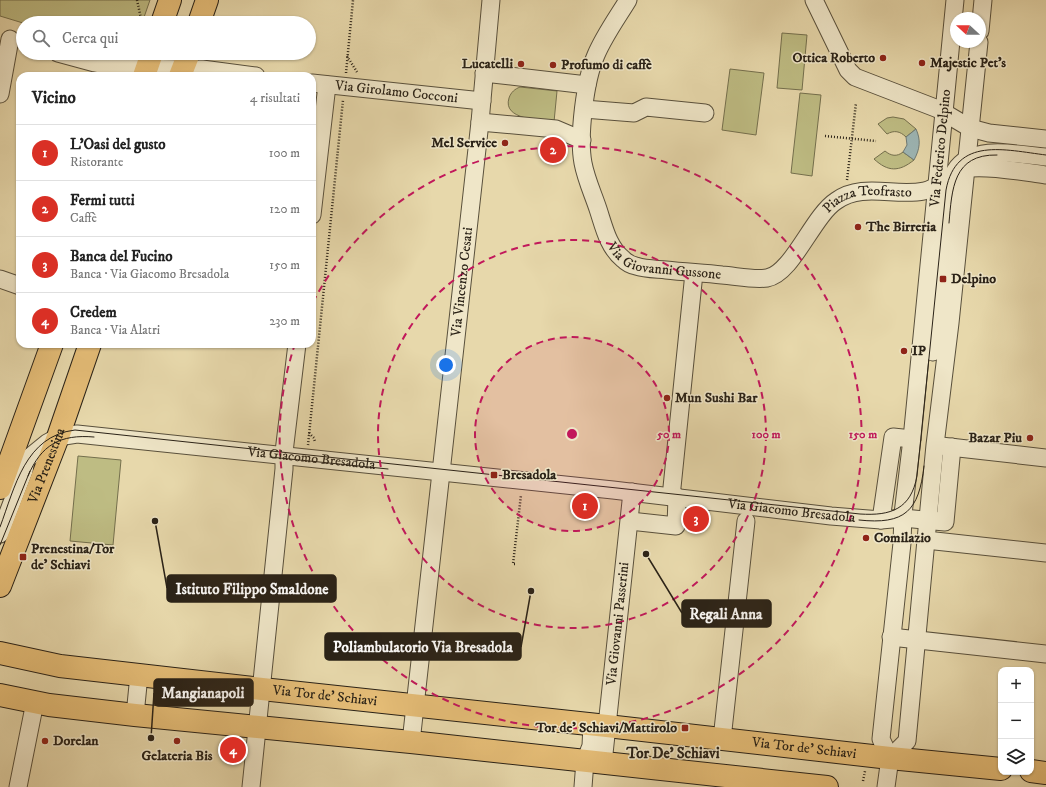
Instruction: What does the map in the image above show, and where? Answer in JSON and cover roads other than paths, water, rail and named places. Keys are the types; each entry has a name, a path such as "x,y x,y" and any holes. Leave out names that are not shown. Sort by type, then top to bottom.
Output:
{"main road":[{"path":"164,16 170,0"},
{"path":"201,16 207,0"},
{"path":"2,483 51,348"},
{"name":"Via Prenestina","path":"0,586 58,438 89,348"},
{"name":"Via Tor de' Schiavi","path":"0,653 60,666 998,769"},
{"path":"0,694 35,702 135,715 411,742 827,787"},
{"path":"1034,772 1046,773"}],"street":[{"name":"Via Vincenzo Cesati","path":"415,706 480,122 491,0"},
{"name":"Via Giovanni Gussone","path":"628,0 596,55 587,85 582,140 585,171 606,234 616,253 629,264 636,266 694,273 757,278 770,277 779,272 788,263 809,233"},
{"path":"814,0 848,70 856,77 945,112 970,128 989,132 1046,139"},
{"name":"Via Federico Delpino","path":"923,442 938,185 955,0"},
{"path":"982,12 983,0"},
{"path":"0,94 11,39"},
{"name":"Via Federico Delpino","path":"923,442 948,201 962,168 970,128 978,48"},
{"path":"85,60 108,66 130,69 148,66 184,66 227,72"},
{"path":"484,73 587,85"},
{"path":"316,150 320,84"},
{"name":"Via Girolamo Cocconi","path":"320,84 346,93 482,101"},
{"path":"584,109 634,113 646,107 705,113"},
{"path":"480,122 556,129 571,134 582,140"},
{"name":"Piazza Teofrasto","path":"809,233 830,205 851,193 860,191 918,192 932,189 986,153 1006,153 1046,158"},
{"path":"962,168 977,168 1046,175"},
{"path":"630,521 676,526 674,497 694,273"},
{"path":"0,279 16,285"},
{"path":"251,787 284,469 284,455 297,348"},
{"name":"Via Giacomo Bresadola","path":"2,483 27,458 47,443 58,438 77,434 632,492 831,516 881,520 903,518 945,522 952,447"},
{"path":"881,520 893,437 952,447 1046,458"},
{"path":"886,787 890,758 881,739 903,518 923,442"},
{"path":"890,758 907,741 928,521 923,442"},
{"path":"0,534 24,471 27,458"},
{"name":"Via Giovanni Passerini","path":"600,725 630,521 632,492"},
{"path":"722,739 746,522"},
{"path":"926,540 1046,553"},
{"path":"891,637 1046,654"},
{"path":"135,715 139,675"},
{"path":"18,787 35,702"},
{"path":"411,742 415,706"},
{"path":"583,787 594,762 591,746 600,725"}],"water":[{"path":"916,129 919,137 919,144 918,152 914,160 903,152 907,145 906,137"}],"tram line":[{"path":"0,527 17,480 33,453 44,442 58,434 75,430 860,514 881,514 890,512 905,503 910,496 917,476 946,190 951,173 960,161 971,154 984,150 1014,151 1046,155"},
{"path":"949,223 954,186 963,167 971,160 982,156 997,155"},
{"path":"28,476 39,456 53,444 71,437 94,437"},
{"path":"270,457 388,469"},
{"path":"859,520 888,520 907,512 918,494 924,466"},
{"path":"0,545 30,471"}],"place":[{"name":"Ottica Roberto","path":"883,58"},
{"name":"Majestic Pet's","path":"922,63"},
{"name":"Lucatelli","path":"521,64"},
{"name":"Profumo di caffè","path":"553,65"},
{"name":"Mel Service","path":"505,143"},
{"name":"Fermi tutti","path":"553,150"},
{"name":"The Birreria","path":"858,227"},
{"name":"Delpino","path":"943,279"},
{"name":"IP","path":"904,351"},
{"name":"Mun Sushi Bar","path":"667,398"},
{"name":"Bazar Piu","path":"1030,438"},
{"name":"Bresadola","path":"494,475"},
{"name":"L'Oasi del gusto","path":"585,506"},
{"name":"Banca del Fucino","path":"696,519"},
{"name":"Istituto Filippo Smaldone","path":"155,521"},
{"name":"Comilazio","path":"866,538"},
{"name":"Regali Anna","path":"646,554"},
{"name":"Prenestina/Tor de' Schiavi","path":"23,557"},
{"name":"Poliambulatorio Via Bresadola","path":"531,591"},
{"name":"Tor de' Schiavi/Mattirolo","path":"685,728"},
{"name":"Mangianapoli","path":"151,738"},
{"name":"Dorelan","path":"45,741"},
{"name":"Gelateria Bis","path":"177,741"},
{"name":"Credem","path":"233,750"}],"district":[{"name":"Tor De' Schiavi","path":"673,753"}]}
